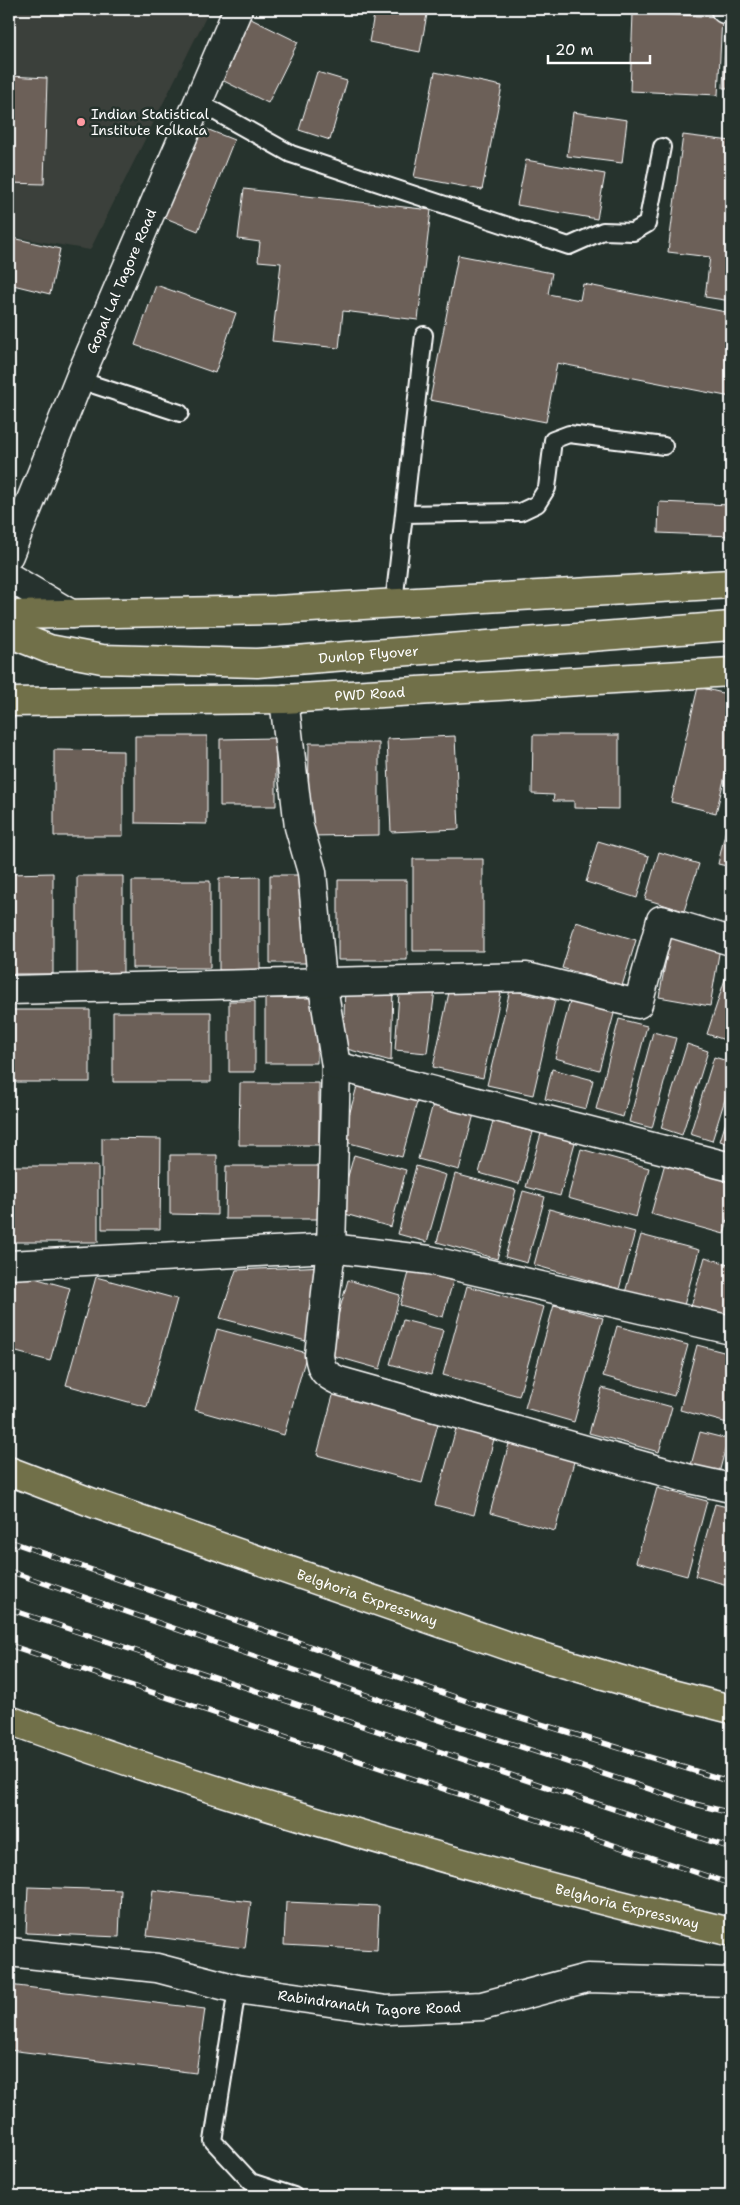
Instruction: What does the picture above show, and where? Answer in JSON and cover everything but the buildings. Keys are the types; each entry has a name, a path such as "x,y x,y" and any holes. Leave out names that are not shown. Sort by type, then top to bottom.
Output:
{"main road":[{"path":"9,615 276,610 731,584"},
{"name":"Dunlop Flyover","path":"9,633 50,649 102,659 257,663 731,626"},
{"name":"PWD Road","path":"9,702 284,699 731,672"},
{"name":"Belghoria Expressway","path":"9,1471 93,1503 522,1651 731,1709"},
{"name":"Belghoria Expressway","path":"9,1720 302,1818 612,1904 731,1932"}],"street":[{"name":"Gopal Lal Tagore Road","path":"9,555 80,380 238,9"},
{"path":"725,9 731,9"},
{"path":"9,577 71,614"},
{"path":"284,699 299,827 312,872 322,981 336,1066 331,1248 319,1354 320,1368 326,1375 339,1381 680,1476 731,1488"},
{"path":"9,990 527,977 638,1004 661,920 731,940"},
{"path":"336,1066 731,1166"},
{"path":"9,1265 331,1248 429,1260 731,1330"},
{"name":"Rabindranath Tagore Road","path":"9,1952 157,1968 237,1989 387,2010 482,2006 588,1978 731,1982"}],"lane":[{"path":"198,102 291,154 569,246 603,231 633,232 647,224 662,146"},
{"path":"394,603 424,335"},
{"path":"80,380 180,414"},
{"path":"404,514 520,512 537,504 548,488 553,440 570,434 664,446"},
{"path":"237,1989 213,2141 251,2182 294,2196"}],"shaded area":[{"name":"Indian Statistical Institute Kolkata","path":"9,9 210,9 90,250 9,236"}],"railway":[{"path":"9,1541 475,1704 731,1782"},
{"path":"9,1571 421,1714 695,1804 731,1813"},
{"path":"9,1609 731,1848"},
{"path":"9,1645 731,1884"}],"place":[{"name":"Indian Statistical Institute Kolkata","path":"81,122"}]}
